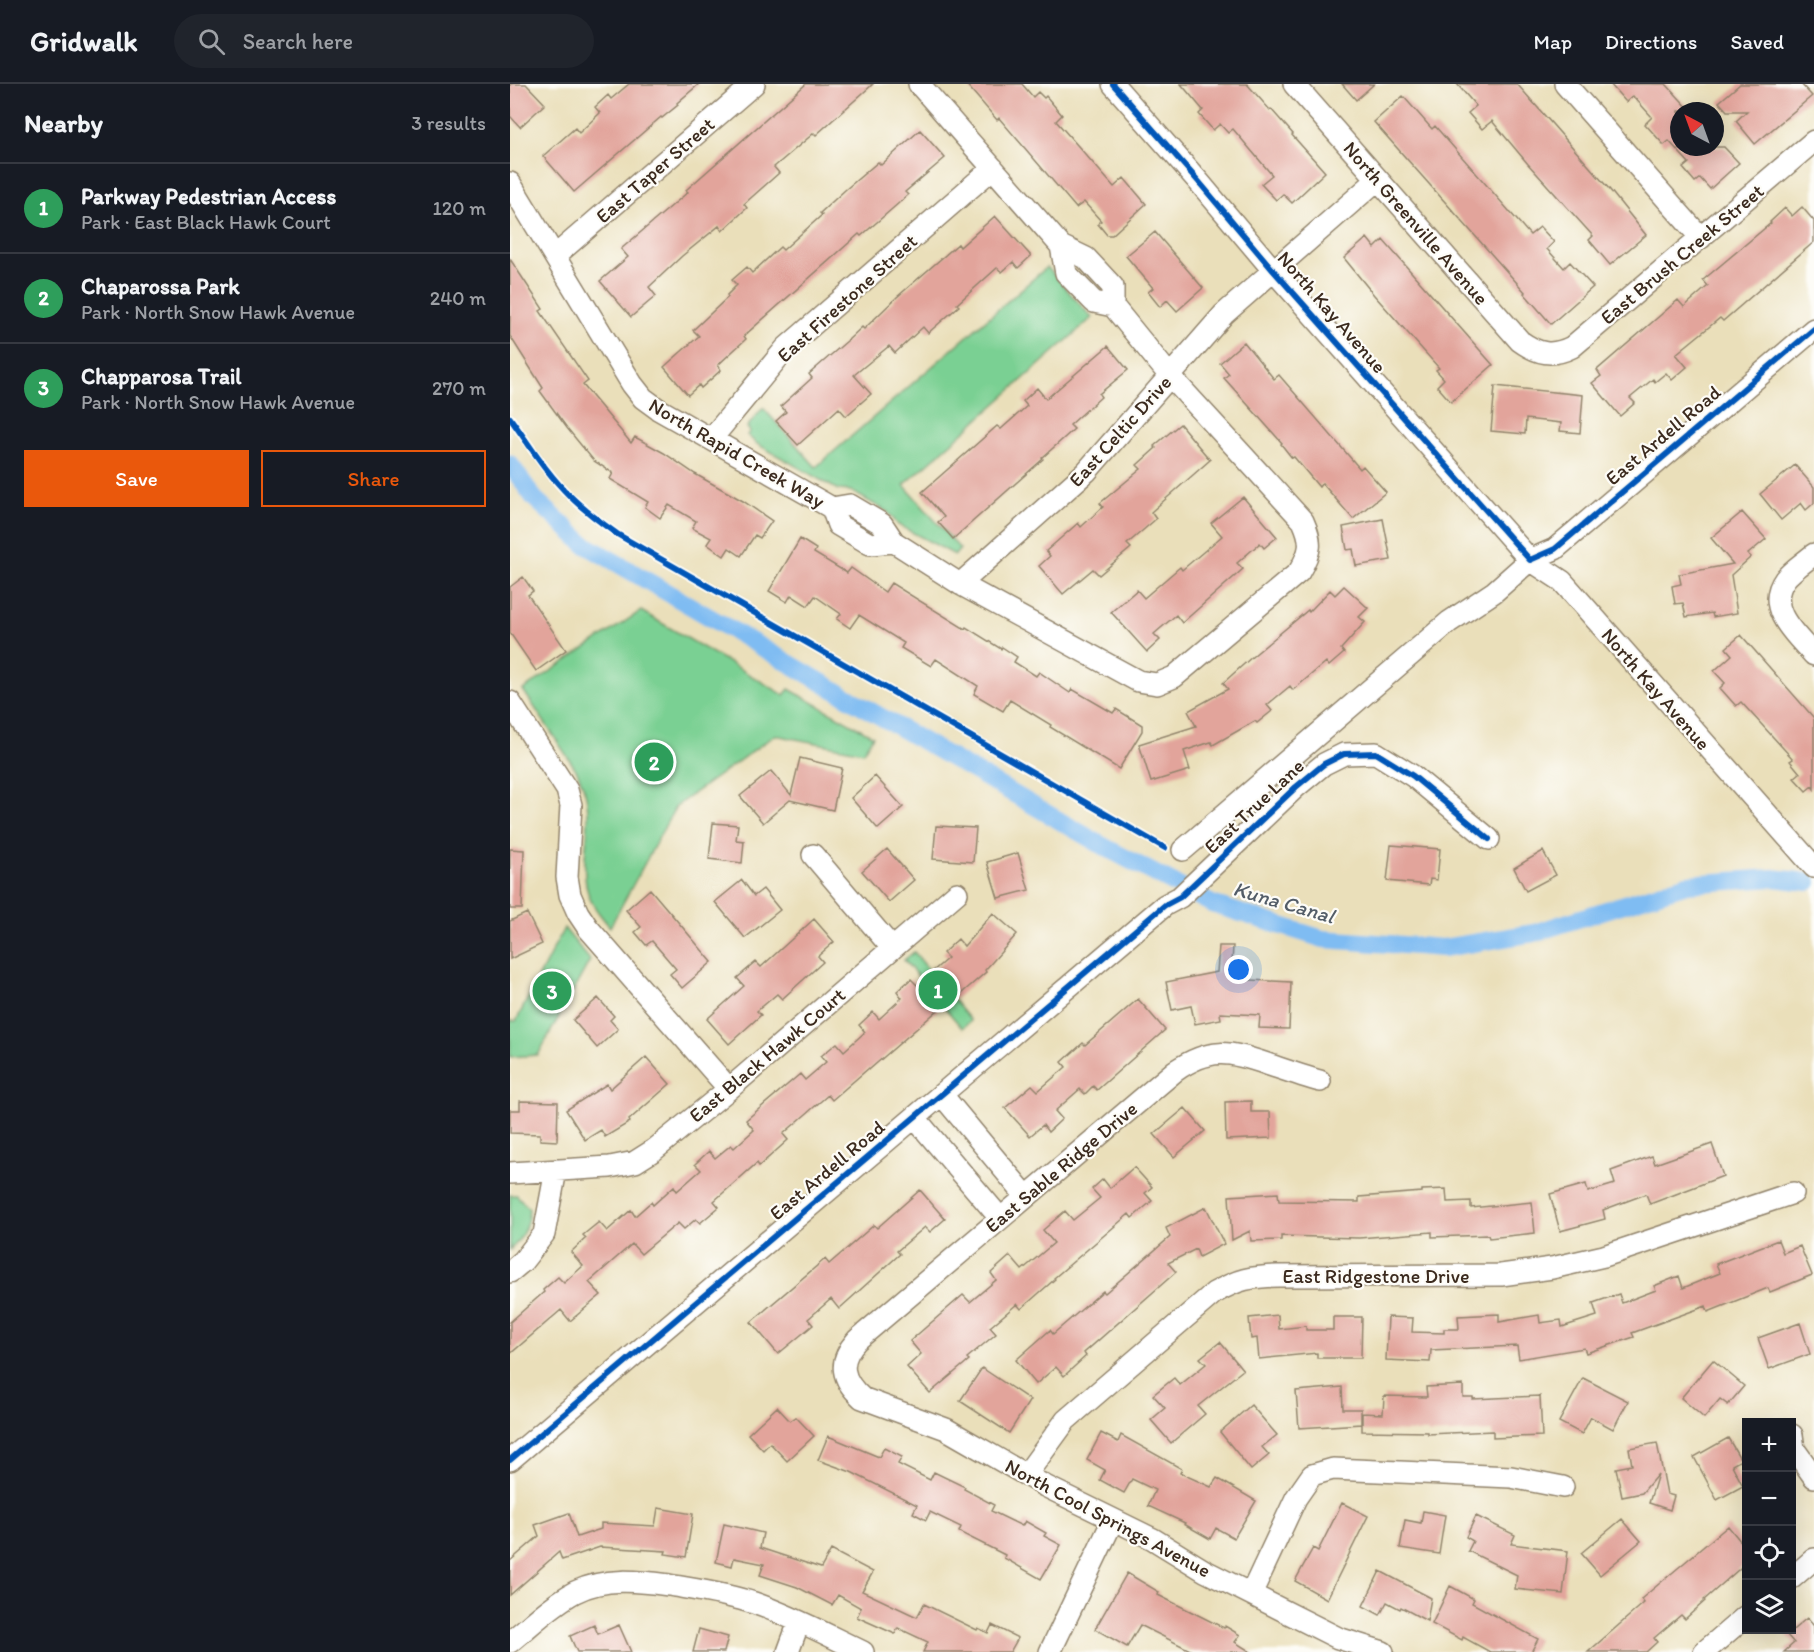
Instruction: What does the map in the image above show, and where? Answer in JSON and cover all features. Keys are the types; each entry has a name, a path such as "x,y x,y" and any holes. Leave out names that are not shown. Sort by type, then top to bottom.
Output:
{"street":[{"name":"East Taper Street","path":"555,256 754,84"},
{"path":"919,84 1061,246 1086,258 1113,287 1113,306 1170,376"},
{"name":"North Kay Avenue","path":"1113,84 1273,270 1530,560 1562,581 1814,867"},
{"name":"North Greenville Avenue","path":"1294,84 1520,341 1532,349 1544,352"},
{"path":"1565,84 1701,238"},
{"name":"East Brush Creek Street","path":"1544,352 1559,353 1572,347 1811,149"},
{"name":"East Firestone Street","path":"712,438 786,348 993,168"},
{"name":"East Celtic Drive","path":"960,584 1086,472 1224,314 1377,180"},
{"name":"North Rapid Creek Way","path":"510,183 632,384 658,409 832,508 850,505 882,524 894,542 960,584 1138,681 1156,684 1174,677 1299,572 1310,548 1309,535 1303,521 1170,376"},
{"name":"East Ardell Road","path":"1183,850 1449,622 1494,592 1530,560 1555,549 1814,329"},
{"path":"1814,554 1785,579 1779,591 1778,603 1787,625 1814,655"},
{"path":"510,702 567,790 571,805 567,877 570,895 578,913 588,928 729,1089"},
{"name":"East True Lane","path":"1180,895 1296,787 1324,764 1344,754 1376,753 1413,776 1489,840"},
{"path":"813,855 892,948"},
{"name":"East Black Hawk Court","path":"510,1173 610,1167 635,1162 654,1150 729,1089 957,893"},
{"name":"East Ardell Road","path":"510,1460 1180,895"},
{"name":"East Sable Ridge Drive","path":"845,1372 845,1359 850,1347 857,1340 1188,1062 1221,1053 1239,1054 1320,1082"},
{"path":"942,1095 1026,1196"},
{"path":"915,1118 1000,1218"},
{"path":"510,1272 524,1261 544,1234 556,1170"},
{"name":"East Ridgestone Drive","path":"1026,1475 1066,1420 1214,1293 1235,1281 1278,1276 1501,1275 1552,1268 1604,1256 1792,1193"},
{"name":"North Cool Springs Avenue","path":"845,1372 851,1389 862,1398 946,1429 1045,1486 1153,1539 1205,1572 1338,1638 1383,1652"},
{"path":"1796,1452 1814,1477"},
{"path":"1251,1594 1296,1498 1312,1475 1333,1469 1499,1476 1563,1487"},
{"path":"1050,1652 1113,1520"},
{"path":"1796,1574 1814,1559"},
{"path":"510,1642 553,1606 576,1592 602,1583 638,1581 708,1591 755,1604 863,1652"},
{"path":"1704,1652 1742,1619"},
{"path":"788,1652 799,1622"}],"green space":[{"path":"1047,267 1092,318 904,485 960,549 955,555 898,525 888,512 851,491 838,490 757,444 747,435 750,432 747,427 763,408 816,467"},
{"path":"641,611 784,695 789,689 873,736 863,752 775,735 676,806 610,927 593,904 586,885 588,814 583,786 577,771 523,690"},
{"path":"564,928 590,960 538,1055 510,1057 510,1021 516,1021"},
{"path":"914,952 971,1021 962,1028 904,960"},
{"path":"510,1195 517,1195 529,1209 524,1231 510,1250"}],"building":[{"path":"510,84 526,84 545,104 520,127 510,116"},
{"path":"629,84 699,84 677,103 678,105 574,192 543,156 575,128 579,133 600,113 595,107 608,95 611,99"},
{"path":"806,84 873,84 816,135 814,133 774,167 779,173 744,204 747,208 722,231 719,226 649,287 656,296 631,317 600,281 628,257 621,249 688,192 686,190"},
{"path":"966,84 1022,84 1033,97 1038,92 1044,98 1046,96 1062,115 1056,121 1114,187 1124,178 1146,204 1112,235 1107,235 1098,224 1101,221 1084,202 1076,208 999,118 997,120"},
{"path":"1181,84 1247,84 1325,172 1292,203 1283,194 1276,200 1261,184 1272,175 1233,129 1228,133 1220,124 1213,130 1199,114 1203,110"},
{"path":"1342,84 1374,84 1356,100"},
{"path":"1457,84 1517,84 1610,190 1646,235 1610,265 1589,240 1593,236 1492,121 1482,129 1468,113 1476,106"},
{"path":"1610,84 1666,84 1683,102 1670,102 1670,142 1664,145 1645,124 1652,117 1633,96 1626,102"},
{"path":"1740,84 1801,84 1812,96 1755,144 1736,121 1747,111 1727,111 1724,102 1719,102"},
{"path":"1403,96 1432,129 1435,126 1530,235 1540,227 1554,242 1547,249 1564,268 1570,262 1593,287 1551,324 1374,122"},
{"path":"920,130 945,158 905,192 908,195 861,236 859,234 744,336 746,339 718,365 721,370 701,388 699,385 688,395 664,367 699,336 693,330 728,297 727,295 737,285 732,280 747,267 752,273 780,247 783,250 822,215 820,213 845,190 878,162 881,165"},
{"path":"1724,147 1739,163 1710,189 1700,178 1695,182 1683,168 1689,163 1683,156 1724,156"},
{"path":"1802,207 1814,221 1814,242 1723,321 1720,318 1676,354 1687,367 1672,380 1666,373 1655,382 1653,379 1630,398 1635,403 1620,416 1592,383 1601,376 1597,370 1678,300 1684,307 1708,286 1703,280 1771,223 1785,208 1792,216"},
{"path":"995,216 1031,256 1018,268 1013,262 1002,272 997,268 928,333 923,327 895,353 889,346 854,375 871,394 846,416 839,408 798,445 776,421 786,412 781,406 812,378 809,374 862,327 864,329 958,244 960,247"},
{"path":"1155,232 1203,288 1177,311 1167,300 1160,307 1148,292 1153,288 1126,256"},
{"path":"1367,238 1375,248 1383,240 1493,365 1451,402 1437,386 1444,379 1436,370 1439,368 1344,258"},
{"path":"510,259 543,309 540,311 588,381 583,385 631,443 635,437 664,453 772,521 760,538 755,535 741,556 729,548 724,556 707,544 711,538 692,528 696,521 669,505 660,518 645,507 648,502 610,479 613,473 594,461 567,428 540,391 543,388 510,336"},
{"path":"1244,342 1274,379 1279,375 1360,469 1363,466 1386,492 1353,519 1322,483 1319,487 1294,457 1292,458 1282,443 1224,378 1229,374 1220,363"},
{"path":"1108,346 1128,370 1099,394 1101,397 1070,425 1074,429 1043,459 953,539 938,522 944,517 922,492 997,426 1001,429 1027,406 1023,401 1037,388 1046,399"},
{"path":"1495,386 1583,395 1580,433 1560,431 1561,423 1526,419 1525,434 1491,431"},
{"path":"1180,424 1210,460 1151,512 1156,519 1127,544 1131,548 1099,575 1093,569 1063,594 1039,566 1050,556 1046,551 1078,523 1081,527 1103,507 1100,503 1141,469 1137,465 1156,448 1154,446"},
{"path":"1795,465 1814,487 1814,503 1806,510 1801,503 1781,520 1760,494"},
{"path":"1243,497 1277,537 1264,548 1260,543 1237,563 1243,569 1182,623 1176,615 1154,634 1160,640 1147,652 1111,612 1137,590 1144,598 1180,567 1182,570 1222,536 1211,523"},
{"path":"1742,512 1766,539 1748,554 1751,557 1731,575 1737,613 1713,617 1712,613 1686,617 1683,603 1675,604 1672,586 1681,584 1679,574 1733,564 1711,538"},
{"path":"1383,519 1391,560 1356,566 1353,549 1347,550 1343,527"},
{"path":"800,539 816,549 814,553 847,573 851,568 885,592 891,583 965,629 966,627 1001,649 1002,647 1017,657 1014,662 1036,676 1039,672 1070,693 1072,689 1113,713 1116,709 1142,725 1142,731 1119,769 1010,700 1003,711 974,694 978,686 936,659 931,666 901,648 904,643 859,615 850,628 837,619 841,614 815,596 808,606 791,595 787,602 769,591"},
{"path":"523,577 533,591 528,595 566,650 536,671 510,633 510,587"},
{"path":"1344,586 1368,608 1359,617 1365,622 1341,649 1344,653 1329,666 1326,662 1293,690 1290,686 1267,705 1272,711 1257,723 1255,721 1213,745 1211,742 1184,751 1190,770 1151,782 1139,744 1196,726 1188,711 1228,689 1223,683 1253,656 1308,610 1309,612 1330,590 1335,595"},
{"path":"1741,635 1814,718 1814,789 1812,786 1806,791 1794,778 1800,773 1790,761 1793,759 1741,702 1736,706 1720,688 1725,683 1714,671 1732,655 1726,648"},
{"path":"800,758 842,768 833,810 790,800 763,823 740,796 771,771 791,795"},
{"path":"875,776 903,807 878,829 851,798"},
{"path":"713,823 738,825 736,840 744,841 742,863 709,859"},
{"path":"936,826 976,828 973,862 933,859"},
{"path":"1391,845 1440,849 1437,880 1430,879 1429,885 1387,881"},
{"path":"510,849 524,850 522,909 510,909"},
{"path":"887,849 914,880 889,902 862,871"},
{"path":"1543,851 1556,875 1526,891 1514,868"},
{"path":"1018,853 1029,890 998,898 987,862"},
{"path":"742,880 754,896 763,889 780,910 745,938 715,902"},
{"path":"650,889 712,962 682,988 670,974 676,969 652,941 646,945 635,932 641,927 626,910"},
{"path":"527,913 542,944 510,959 510,921"},
{"path":"993,913 1017,934 985,970 986,972 955,999 953,997 832,1100 828,1095 783,1134 788,1140 759,1166 757,1163 714,1201 719,1207 700,1223 696,1219 684,1229 678,1223 641,1254 632,1244 589,1282 601,1295 570,1321 561,1310 510,1354 510,1322 558,1277 564,1283 583,1266 571,1252 586,1238 583,1235 599,1222 607,1231 631,1210 635,1216 651,1202 653,1205 674,1186 677,1191 701,1170 695,1164 709,1151 715,1158 731,1145 734,1148 754,1130 746,1120 800,1074 805,1080 826,1062 821,1056 837,1043 844,1051 865,1032 859,1025 873,1012 879,1019 902,998 897,991 911,979 917,985 948,958 943,953 958,939 964,946"},
{"path":"814,919 834,942 818,956 823,962 782,999 777,994 757,1011 761,1015 729,1044 707,1019 744,986 737,978 756,962 761,967"},
{"path":"1219,946 1233,946 1231,979 1291,982 1289,1029 1259,1028 1260,1015 1220,1013 1221,1019 1195,1024 1191,1006 1172,1010 1166,982 1217,972"},
{"path":"598,998 614,1016 610,1020 618,1029 597,1048 573,1020"},
{"path":"1138,999 1165,1030 1097,1090 1093,1086 1085,1094 1080,1089 1055,1111 1062,1119 1048,1132 1043,1125 1030,1136 1005,1108 1032,1085 1038,1091 1066,1067 1062,1062"},
{"path":"646,1057 670,1084 629,1120 630,1122 605,1137 601,1130 585,1140 566,1110 607,1084 610,1089"},
{"path":"520,1101 558,1102 557,1141 540,1140 540,1134 510,1133 510,1110 520,1110"},
{"path":"1251,1101 1251,1112 1270,1112 1271,1138 1226,1140 1225,1102"},
{"path":"1185,1108 1205,1131 1174,1157 1154,1134"},
{"path":"1712,1144 1723,1176 1650,1204 1646,1194 1603,1210 1605,1219 1560,1231 1550,1194 1586,1184 1588,1192 1615,1184 1611,1171 1652,1156 1655,1164"},
{"path":"1134,1167 1152,1187 1145,1193 1152,1201 1132,1218 1129,1214 1021,1309 1017,1304 990,1327 996,1334 930,1393 907,1367 921,1354 910,1341 963,1295 970,1302 996,1280 991,1273 1010,1256 1022,1270 1054,1243 1043,1230 1065,1211 1073,1220 1100,1198 1092,1189 1103,1179 1110,1188"},
{"path":"1446,1189 1447,1202 1471,1201 1471,1208 1532,1202 1535,1233 1489,1238 1488,1235 1432,1237 1432,1232 1359,1238 1281,1236 1281,1240 1251,1241 1250,1231 1232,1240 1229,1196 1278,1193 1279,1201 1359,1202 1359,1197"},
{"path":"920,1190 945,1219 930,1232 925,1227 897,1251 900,1254 839,1309 831,1299 808,1319 813,1325 778,1354 751,1322 825,1259 829,1264 874,1225 877,1228"},
{"path":"1206,1207 1224,1244 1199,1257 1196,1249 1168,1263 1176,1272 1084,1353 1086,1356 1064,1376 1056,1367 1036,1384 1016,1360 1050,1330 1053,1334 1103,1291 1105,1293 1170,1237 1166,1228"},
{"path":"1778,1240 1783,1253 1800,1246 1812,1275 1770,1292 1768,1288 1708,1312 1706,1306 1632,1333 1634,1337 1586,1353 1584,1348 1519,1359 1517,1346 1431,1350 1430,1362 1386,1360 1388,1317 1413,1318 1412,1332 1444,1333 1444,1329 1459,1329 1458,1316 1499,1314 1499,1322 1539,1315 1540,1323 1561,1320 1562,1327 1597,1316 1593,1303 1619,1294 1622,1303 1656,1290 1654,1286 1679,1276 1683,1288 1720,1273 1716,1264"},
{"path":"1278,1315 1279,1329 1306,1326 1306,1330 1333,1330 1333,1317 1362,1317 1361,1358 1317,1358 1317,1353 1259,1359 1257,1338 1251,1339 1249,1318"},
{"path":"1800,1323 1810,1354 1769,1369 1758,1338"},
{"path":"1220,1342 1243,1370 1198,1406 1205,1414 1171,1443 1151,1420 1165,1408 1153,1395 1174,1378 1180,1385 1206,1364 1200,1358"},
{"path":"1713,1360 1744,1386 1728,1405 1720,1399 1704,1418 1681,1398"},
{"path":"982,1368 1030,1400 1009,1433 960,1401"},
{"path":"1583,1378 1628,1401 1613,1429 1591,1417 1582,1434 1559,1422"},
{"path":"1463,1385 1463,1397 1473,1397 1473,1399 1540,1396 1542,1436 1493,1438 1493,1431 1428,1434 1428,1432 1362,1431 1362,1413 1383,1414 1384,1396 1427,1397 1426,1387"},
{"path":"1342,1387 1343,1409 1361,1409 1361,1424 1299,1428 1296,1391"},
{"path":"1251,1405 1277,1435 1262,1447 1269,1455 1251,1470 1220,1432"},
{"path":"777,1407 790,1421 796,1417 814,1436 787,1461 770,1443 763,1450 748,1434"},
{"path":"1101,1433 1118,1442 1121,1435 1182,1469 1180,1473 1211,1487 1217,1478 1256,1501 1234,1538 1216,1528 1210,1539 1185,1523 1148,1506 1155,1490 1132,1479 1124,1493 1100,1480 1105,1470 1087,1460"},
{"path":"828,1436 879,1457 884,1448 902,1457 898,1464 930,1480 934,1472 965,1487 964,1489 994,1505 991,1511 1022,1526 1025,1521 1046,1533 1044,1536 1061,1545 1041,1579 1004,1558 1005,1555 959,1532 961,1527 930,1512 926,1520 913,1513 917,1505 851,1472 818,1460"},
{"path":"1728,1438 1741,1460 1732,1465 1742,1487 1717,1500 1694,1457"},
{"path":"1657,1443 1667,1494 1674,1496 1670,1510 1649,1503 1658,1474 1642,1493 1622,1497 1616,1468 1632,1465 1629,1448"},
{"path":"1342,1503 1368,1516 1327,1599 1295,1581 1313,1548 1318,1551"},
{"path":"658,1508 693,1514 686,1557 665,1554 666,1551 600,1547 562,1560 559,1552 510,1595 510,1561 539,1536 535,1525 569,1513 577,1537 601,1529 601,1523 655,1526"},
{"path":"1423,1511 1445,1515 1439,1554 1400,1548 1405,1520 1421,1523"},
{"path":"1476,1516 1515,1535 1511,1544 1568,1551 1563,1594 1515,1589 1517,1575 1468,1551 1473,1541 1466,1537"},
{"path":"1622,1519 1641,1541 1600,1575 1581,1553"},
{"path":"724,1524 763,1533 760,1548 821,1568 831,1550 873,1572 862,1591 917,1617 924,1604 977,1630 978,1628 988,1633 992,1625 1018,1638 1010,1652 923,1652 928,1642 898,1628 895,1634 857,1617 861,1608 838,1595 832,1605 797,1587 760,1575 764,1564 734,1558 732,1566 716,1562"},
{"path":"1728,1526 1742,1543 1742,1567 1685,1619 1681,1615 1654,1638 1657,1642 1646,1652 1588,1652 1644,1603 1641,1599"},
{"path":"1380,1571 1431,1598 1427,1621 1387,1602 1380,1615 1363,1606"},
{"path":"1127,1573 1159,1592 1158,1595 1240,1635 1235,1642 1251,1652 1194,1652 1140,1625 1127,1647 1095,1629"},
{"path":"1450,1586 1474,1599 1472,1603 1538,1639 1531,1652 1490,1652 1432,1624"},
{"path":"1807,1618 1814,1626 1814,1652 1784,1652 1794,1643 1787,1635 1796,1634 1796,1627"},
{"path":"594,1625 598,1634 619,1625 631,1652 577,1652 570,1636"},
{"path":"699,1629 728,1637 724,1652 693,1652"}],"waterway":[{"name":"Kuna Canal","path":"510,464 534,498 584,544 1103,846 1212,904 1323,939 1443,948 1534,933 1687,884 1773,878 1808,882"}],"cycle path":[{"path":"1113,84 1273,270 1530,560 1555,549 1814,329"},
{"path":"510,418 561,487 617,534 1165,848"},
{"path":"510,1460 1165,905 1180,897 1296,787 1324,764 1344,754 1376,753 1413,776 1489,839"}],"place":[{"name":"Chaparossa Park","path":"654,762"},
{"name":"Parkway Pedestrian Access","path":"938,990"},
{"name":"Chapparosa Trail","path":"552,991"}]}
